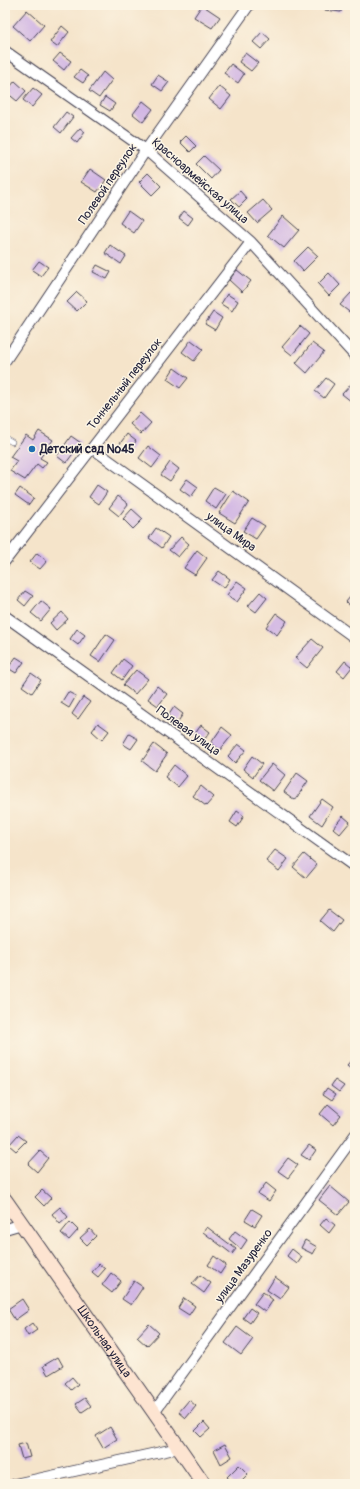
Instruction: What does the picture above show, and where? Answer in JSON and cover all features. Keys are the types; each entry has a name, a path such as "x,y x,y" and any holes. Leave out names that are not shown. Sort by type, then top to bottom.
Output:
{"main road":[{"name":"Школьная улица","path":"5,1200 204,1484"}],"street":[{"name":"Полевой переулок","path":"5,361 146,150 249,5"},
{"name":"Красноармейская улица","path":"5,51 146,150 251,242 354,351"},
{"name":"Тоннельный переулок","path":"5,561 251,242"},
{"name":"улица Мира","path":"92,448 355,638"},
{"name":"Полевая улица","path":"5,616 355,867"},
{"name":"улица Мазуренко","path":"154,1412 355,1135"},
{"path":"5,1230 22,1224"},
{"path":"16,1484 48,1480 179,1448"}],"lane":[{"path":"5,438 12,442"}],"building":[{"path":"202,5 220,17 212,28 194,17"},
{"path":"326,5 342,5 341,12 325,10"},
{"path":"353,5 355,5 355,15 351,14"},
{"path":"27,10 44,25 30,41 13,26"},
{"path":"62,26 69,32 57,47 50,42"},
{"path":"262,32 270,39 261,49 253,42"},
{"path":"60,53 71,61 64,70 53,61"},
{"path":"245,53 258,63 251,71 239,62"},
{"path":"231,64 244,74 238,83 224,73"},
{"path":"80,70 88,76 83,83 74,77"},
{"path":"103,72 112,80 99,98 89,91"},
{"path":"158,75 169,82 162,91 152,84"},
{"path":"15,81 26,91 17,101 6,92"},
{"path":"219,86 231,96 221,109 209,99"},
{"path":"33,88 42,95 32,107 23,100"},
{"path":"105,97 115,104 110,111 100,105"},
{"path":"143,101 153,109 143,122 133,114"},
{"path":"66,112 73,117 61,133 54,127"},
{"path":"80,128 85,132 77,143 71,138"},
{"path":"186,136 196,146 190,152 180,142"},
{"path":"204,156 219,170 211,179 196,164"},
{"path":"90,169 106,180 97,192 81,182"},
{"path":"148,173 161,186 152,195 139,182"},
{"path":"240,191 247,199 239,207 231,199"},
{"path":"263,200 272,210 257,223 248,213"},
{"path":"128,211 142,221 134,233 120,223"},
{"path":"184,211 193,218 188,225 179,218"},
{"path":"283,216 299,230 284,248 268,235"},
{"path":"110,245 126,256 121,264 105,253"},
{"path":"308,247 318,256 303,271 294,261"},
{"path":"39,261 48,267 41,276 32,270"},
{"path":"97,265 111,272 107,279 93,272"},
{"path":"237,270 251,281 242,292 229,280"},
{"path":"329,273 340,285 329,296 318,284"},
{"path":"77,292 87,301 77,311 67,302"},
{"path":"351,293 355,296 355,310 352,314 340,305"},
{"path":"227,294 238,301 232,311 221,304"},
{"path":"213,312 222,318 215,330 205,324"},
{"path":"300,326 309,334 292,355 282,347"},
{"path":"191,340 203,349 194,361 182,352"},
{"path":"312,343 324,352 307,373 296,363"},
{"path":"174,368 188,378 180,388 167,379"},
{"path":"326,378 334,384 324,398 315,391"},
{"path":"354,381 355,399 352,402 342,394"},
{"path":"140,413 151,423 141,434 130,424"},
{"name":"Детский сад №45","path":"39,431 53,440 40,458 47,462 42,468 37,464 25,480 10,471 17,461 10,457 26,435 33,440"},
{"path":"127,434 136,441 129,452 119,445"},
{"path":"71,436 81,443 66,463 57,456"},
{"path":"148,446 161,456 152,468 139,458"},
{"path":"170,462 179,469 170,481 161,475"},
{"path":"187,479 198,487 191,497 180,489"},
{"path":"97,485 107,492 99,504 89,497"},
{"path":"214,487 226,494 216,509 205,501"},
{"path":"20,488 34,498 29,505 15,495"},
{"path":"233,491 249,502 235,523 219,513"},
{"path":"118,496 128,504 119,516 109,508"},
{"path":"132,509 143,519 133,529 123,519"},
{"path":"252,518 265,526 256,539 243,531"},
{"path":"156,528 169,537 162,548 149,538"},
{"path":"181,537 189,544 178,557 169,550"},
{"path":"197,550 207,558 195,575 184,568"},
{"path":"37,553 47,561 40,569 30,562"},
{"path":"219,571 230,579 224,588 212,580"},
{"path":"237,581 247,588 237,602 227,595"},
{"path":"25,591 33,596 25,606 18,600"},
{"path":"355,591 355,610 346,602"},
{"path":"260,592 267,598 256,612 248,606"},
{"path":"41,601 51,609 41,621 31,613"},
{"path":"62,612 68,619 56,630 50,623"},
{"path":"276,613 287,621 277,635 266,627"},
{"path":"77,629 85,635 78,645 70,639"},
{"path":"106,634 115,640 100,662 91,656"},
{"path":"312,639 323,648 307,668 295,658"},
{"path":"16,657 24,662 16,673 8,668"},
{"path":"123,659 132,666 122,680 113,673"},
{"path":"345,661 352,667 344,677 337,671"},
{"path":"136,670 148,679 135,694 123,685"},
{"path":"31,673 41,680 32,693 22,686"},
{"path":"157,686 167,694 158,706 148,699"},
{"path":"68,692 76,696 69,708 61,703"},
{"path":"83,697 90,702 78,719 72,714"},
{"path":"174,707 183,714 177,723 168,716"},
{"path":"98,723 109,731 102,740 92,731"},
{"path":"201,725 210,732 204,740 195,734"},
{"path":"222,727 232,735 220,750 211,743"},
{"path":"129,734 138,739 131,749 123,744"},
{"path":"154,744 167,754 155,771 142,761"},
{"path":"238,744 246,750 235,763 228,756"},
{"path":"252,756 262,764 253,777 243,769"},
{"path":"272,764 285,775 273,791 259,780"},
{"path":"174,765 187,776 178,787 165,777"},
{"path":"297,773 308,781 295,800 284,792"},
{"path":"201,786 214,797 206,806 193,796"},
{"path":"322,799 333,807 322,825 310,816"},
{"path":"237,811 244,816 237,827 230,822"},
{"path":"343,816 350,822 340,834 333,828"},
{"path":"275,850 288,859 279,871 266,861"},
{"path":"304,854 317,865 306,878 293,867"},
{"path":"329,910 342,920 333,932 320,921"},
{"path":"355,1056 355,1071 347,1065"},
{"path":"335,1080 344,1086 339,1092 331,1086"},
{"path":"327,1088 336,1094 332,1100 323,1094"},
{"path":"328,1104 341,1115 333,1125 320,1114"},
{"path":"18,1135 26,1141 16,1151 9,1145"},
{"path":"309,1145 316,1150 309,1160 301,1155"},
{"path":"40,1151 48,1158 37,1172 28,1164"},
{"path":"288,1158 298,1165 288,1178 278,1171"},
{"path":"266,1183 276,1191 269,1201 258,1194"},
{"path":"330,1186 349,1202 338,1215 319,1200"},
{"path":"42,1190 51,1198 44,1206 35,1197"},
{"path":"60,1207 68,1217 60,1224 52,1214"},
{"path":"252,1209 262,1215 255,1226 245,1220"},
{"path":"326,1218 335,1225 329,1233 320,1225"},
{"path":"70,1222 78,1230 69,1240 61,1233"},
{"path":"207,1227 236,1249 232,1254 203,1232"},
{"path":"90,1229 96,1236 87,1245 80,1238"},
{"path":"235,1231 247,1240 241,1249 229,1239"},
{"path":"305,1240 317,1247 313,1254 301,1248"},
{"path":"292,1249 302,1257 297,1264 287,1256"},
{"path":"214,1256 226,1265 220,1274 208,1265"},
{"path":"99,1264 105,1269 98,1277 92,1272"},
{"path":"111,1273 121,1281 112,1293 102,1285"},
{"path":"200,1275 211,1283 204,1293 192,1284"},
{"path":"275,1277 289,1287 280,1299 267,1290"},
{"path":"134,1281 143,1287 131,1305 122,1299"},
{"path":"263,1292 273,1300 265,1312 254,1304"},
{"path":"184,1298 195,1306 189,1315 178,1308"},
{"path":"22,1299 29,1310 15,1320 8,1309"},
{"path":"250,1308 257,1313 250,1323 243,1318"},
{"path":"32,1323 37,1330 28,1336 24,1329"},
{"path":"149,1324 159,1333 147,1346 137,1337"},
{"path":"237,1327 253,1339 241,1355 225,1343"},
{"path":"58,1357 63,1366 48,1375 43,1366"},
{"path":"72,1377 78,1384 71,1390 65,1383"},
{"path":"85,1398 91,1406 82,1412 76,1404"},
{"path":"189,1400 196,1406 186,1418 179,1412"},
{"path":"204,1422 210,1429 201,1437 195,1431"},
{"path":"110,1427 117,1439 103,1448 96,1436"},
{"path":"26,1443 30,1457 22,1459 18,1445"},
{"path":"225,1444 232,1457 221,1464 214,1450"},
{"path":"239,1465 248,1474 238,1484 234,1484 227,1477"}],"place":[{"name":"Детский сад №45","path":"32,449"}]}
